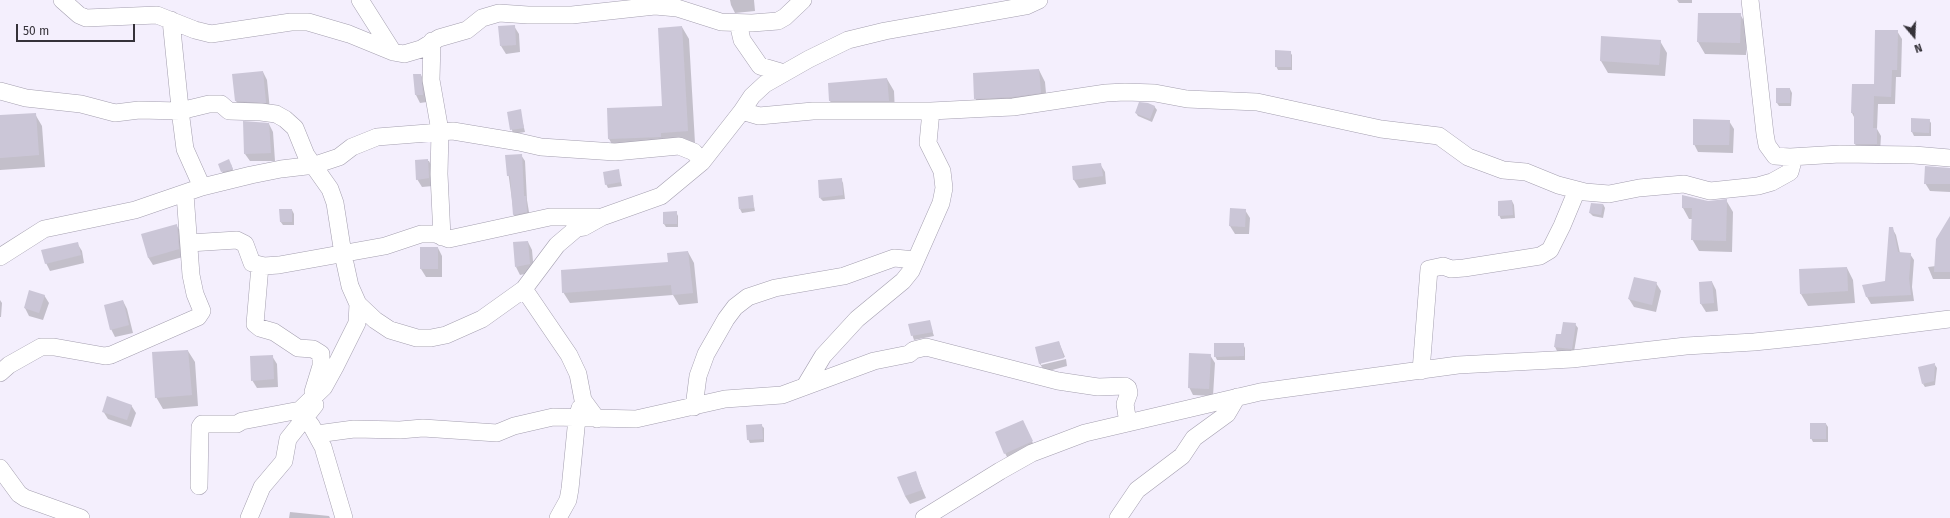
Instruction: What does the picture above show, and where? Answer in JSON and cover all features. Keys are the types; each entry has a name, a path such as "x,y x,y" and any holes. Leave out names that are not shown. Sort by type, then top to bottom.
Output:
{"street":[{"path":"62,0 86,18 97,19 158,15 195,30 211,34 291,22 308,22 349,34 393,52 404,54 413,52 432,41 467,30 482,18 499,13 512,12 528,15 572,15 655,6 677,8 721,22 738,23 778,21 785,17 803,0"},
{"path":"360,0 393,52"},
{"path":"0,91 32,99 81,104 115,113 139,110 180,112 209,104 221,104 228,111 276,114 285,119 295,128 306,155 315,165 330,189 335,203 350,286 358,304 375,320 390,330 417,338 431,338 465,328 482,319 524,288 557,245 577,228 584,227 602,217 661,196 702,162 752,96 765,84 784,73 848,40 1026,6 1039,0"},
{"path":"1750,0 1767,145 1775,156 1794,157 1840,154 1914,155 1950,158"},
{"path":"171,20 185,149 202,187"},
{"path":"738,23 742,40 760,66 784,73"},
{"path":"432,41 431,80 440,132 439,174 442,237"},
{"path":"742,111 759,116 813,111 931,111 1013,107 1106,93 1125,92 1155,93 1187,99 1257,102 1381,129 1439,136 1474,160 1502,170 1534,174 1558,185 1577,190 1609,194 1639,188 1684,184 1710,191 1758,186 1772,182 1790,172 1794,157"},
{"path":"805,386 823,356 857,319 903,281 911,272 942,203 944,188 942,171 928,144 931,111"},
{"path":"5,250 44,229 134,210 202,187 281,169 315,165 339,157 352,147 377,137 440,132 466,133 556,149 569,148 615,152 679,146 694,152 702,162"},
{"path":"1422,370 1429,269 1443,266 1451,269 1464,268 1540,256 1550,250 1577,190"},
{"path":"0,373 9,365 32,354 41,347 54,347 77,352 111,355 198,317 202,311 195,294 191,275 185,194"},
{"path":"189,243 237,240 245,244 252,264 260,266 279,265 385,246 421,234 429,233 449,239 485,230 530,222 550,216 602,217"},
{"path":"694,407 698,376 706,354 726,318 735,307 748,297 775,288 844,276 894,258 916,260"},
{"path":"249,518 262,487 284,461 288,439 314,390 321,366 321,354 313,349 298,348 274,332 260,328 255,324 260,266"},
{"path":"524,288 574,364 583,400 598,419"},
{"path":"199,486 200,427 202,424 237,424 242,421 302,413 316,403 357,324 358,304"},
{"path":"924,518 1032,453 1085,433 1237,397 1279,389 1458,365 1572,360 1686,346 1754,342 1950,319"},
{"path":"357,324 375,320"},
{"path":"317,434 354,429 400,430 423,428 497,433 514,426 553,417 636,419 725,399 782,395 874,361 910,354 914,350 926,347 1058,381 1098,387 1125,386 1128,388 1129,393 1125,404 1128,423"},
{"path":"1118,518 1137,490 1178,459 1194,438 1227,414 1237,397"},
{"path":"558,518 568,500 577,418 583,400"},
{"path":"302,413 324,447 344,518"},
{"path":"0,468 19,494 25,498 81,518"}],"building":[{"path":"1698,13 1741,13 1740,43 1697,42"},
{"path":"515,25 516,45 500,46 498,26"},
{"path":"682,26 688,131 661,133 661,137 608,139 607,108 662,106 658,28"},
{"path":"1875,30 1898,30 1897,70 1892,70 1891,97 1874,96 1873,128 1877,128 1877,144 1854,144 1854,113 1851,113 1852,84 1874,84"},
{"path":"1601,36 1661,40 1659,65 1600,61"},
{"path":"1275,50 1291,51 1291,67 1275,67"},
{"path":"1039,69 1041,93 1012,97 974,99 973,73"},
{"path":"263,71 266,103 235,101 232,74"},
{"path":"413,74 421,74 423,95 415,95"},
{"path":"887,78 889,101 829,101 828,83"},
{"path":"1776,88 1790,88 1790,103 1776,103"},
{"path":"1139,102 1148,103 1155,106 1150,119 1135,113"},
{"path":"521,109 524,128 510,130 507,112"},
{"path":"36,113 39,155 0,158 0,115"},
{"path":"1911,118 1930,119 1929,133 1911,132"},
{"path":"1693,119 1730,120 1729,145 1693,145"},
{"path":"243,121 269,123 271,153 244,154"},
{"path":"522,154 524,196 526,196 527,212 513,215 510,176 507,176 505,155"},
{"path":"229,159 233,169 221,172 218,164"},
{"path":"428,159 429,178 416,180 415,160"},
{"path":"1101,163 1103,176 1073,180 1072,166"},
{"path":"1925,166 1950,168 1950,184 1924,184"},
{"path":"619,169 621,182 605,185 603,172"},
{"path":"842,178 843,195 819,198 818,180"},
{"path":"753,195 754,208 739,209 738,197"},
{"path":"1682,195 1708,201 1727,199 1726,241 1691,240 1692,208 1682,208"},
{"path":"1512,200 1513,215 1498,216 1498,201"},
{"path":"1591,203 1603,204 1601,215 1589,213"},
{"path":"1230,208 1246,209 1245,227 1229,226"},
{"path":"279,209 292,209 292,222 280,222"},
{"path":"677,211 677,224 663,224 663,212"},
{"path":"1950,216 1950,272 1934,272 1936,239"},
{"path":"177,224 179,249 148,258 141,234"},
{"path":"1889,227 1893,227 1898,252 1911,253 1909,279 1911,295 1866,297 1862,285 1885,281"},
{"path":"528,241 530,264 515,267 513,242"},
{"path":"78,242 81,255 45,264 41,250"},
{"path":"420,247 438,247 438,269 420,269"},
{"path":"688,251 693,293 672,295 671,285 562,293 561,270 668,262 667,253"},
{"path":"1847,267 1848,291 1800,294 1799,269"},
{"path":"1634,277 1657,282 1652,305 1628,299"},
{"path":"1712,281 1714,303 1700,304 1699,282"},
{"path":"29,290 45,295 39,313 24,308"},
{"path":"123,300 129,325 110,330 104,305"},
{"path":"930,320 933,332 911,336 908,324"},
{"path":"1563,322 1576,323 1572,349 1554,347 1556,334 1561,334"},
{"path":"1059,341 1064,358 1039,364 1035,347"},
{"path":"1214,343 1244,343 1244,356 1214,357"},
{"path":"188,350 192,395 155,398 152,352"},
{"path":"1189,353 1211,354 1209,389 1188,388"},
{"path":"273,355 274,379 251,381 250,356"},
{"path":"1935,363 1934,381 1922,384 1918,367"},
{"path":"107,396 132,405 127,420 102,412"},
{"path":"1023,420 1033,441 1004,454 995,432"},
{"path":"1810,423 1826,423 1826,439 1810,439"},
{"path":"762,424 763,439 747,440 746,425"},
{"path":"916,471 922,490 905,496 897,477"}]}
